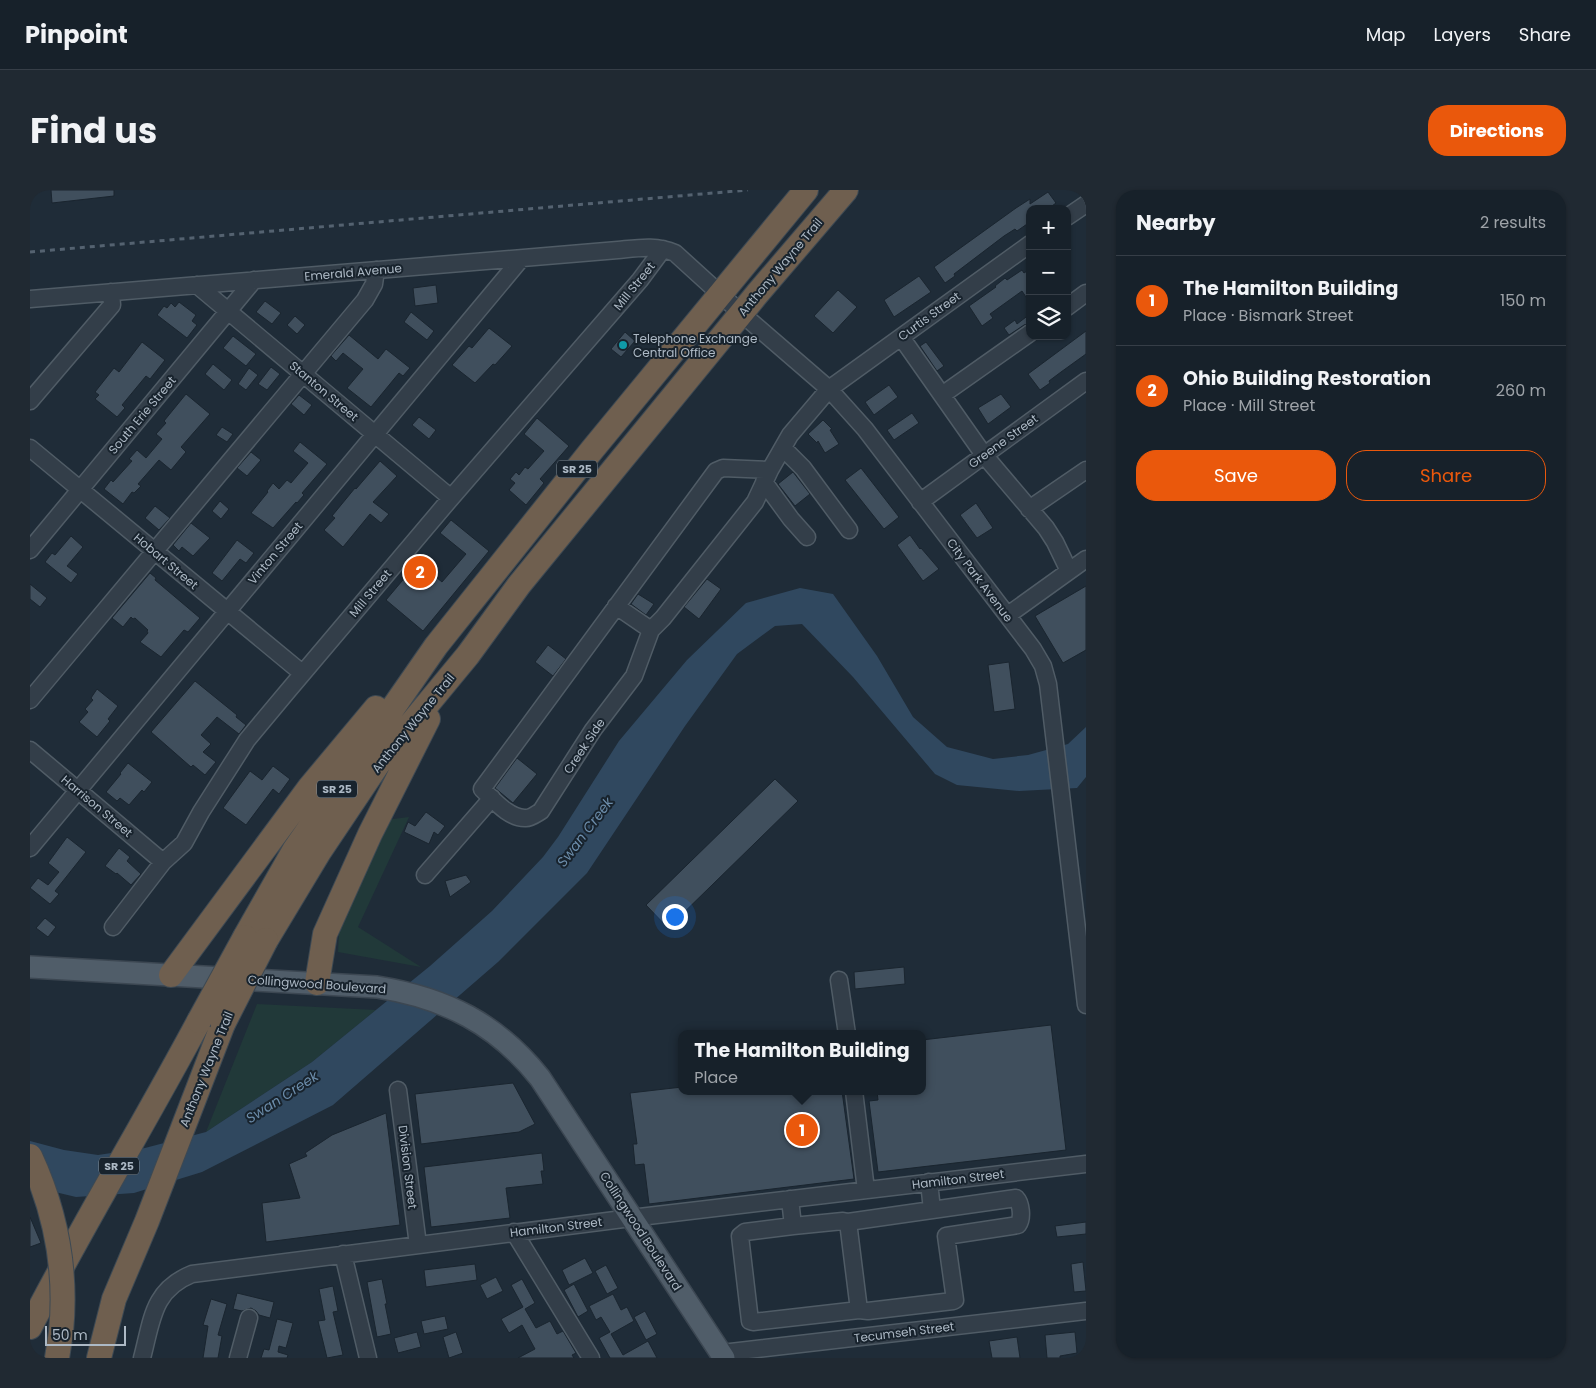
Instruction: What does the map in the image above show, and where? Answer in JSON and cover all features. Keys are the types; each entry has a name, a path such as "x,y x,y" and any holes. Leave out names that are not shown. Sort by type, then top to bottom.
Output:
{"highway":[{"name":"Anthony Wayne Trail","path":"114,1298 146,1222 255,938 295,849 436,646 586,457 721,294 770,231 806,190"},
{"name":"Anthony Wayne Trail","path":"81,1232 153,1107 199,1022 255,938 319,852 378,764 468,655 519,585 741,313 846,190"},
{"path":"171,975 310,788 376,708 436,646"},
{"path":"317,983 325,934 370,834 420,733 468,655"},
{"path":"30,1156 47,1199 57,1236 62,1274 63,1307 57,1358"},
{"path":"30,1328 81,1232"},
{"path":"99,1358 114,1298"}],"main road":[{"name":"Collingwood Boulevard","path":"35,965 377,987 429,998 466,1014 496,1034 532,1067 556,1100 631,1218 723,1356"},
{"name":"Anthony Wayne Trail","path":"30,1307 81,1232"},
{"name":"Anthony Wayne Trail","path":"89,1358 114,1298"}],"street":[{"path":"1071,214 1086,204"},
{"name":"Emerald Avenue","path":"30,299 647,246 669,251"},
{"name":"Curtis Street","path":"829,389 1026,247"},
{"name":"City Park Avenue","path":"669,251 829,389 864,429 1008,616 1043,666 1048,684 1086,1005"},
{"name":"Mill Street","path":"113,928 163,862 184,843 201,812 247,740 302,673 640,280 669,251"},
{"name":"Vinton Street","path":"30,848 521,258"},
{"path":"30,700 365,300 374,284 376,270"},
{"name":"South Erie Street","path":"30,550 254,280"},
{"name":"Stanton Street","path":"197,285 451,498"},
{"path":"30,401 112,305 111,292"},
{"path":"1071,303 1086,293"},
{"path":"902,336 984,455 1050,535 1069,571"},
{"path":"942,395 1026,336"},
{"name":"Greene Street","path":"920,502 1086,381"},
{"name":"Creek Side","path":"492,798 516,817 528,818 541,812 593,730 634,676 651,630 663,618 755,502 767,476 790,436 829,389"},
{"name":"Hobart Street","path":"30,448 302,673"},
{"path":"783,448 802,468 849,530"},
{"path":"425,875 492,798 482,789 716,471 724,468 767,476 791,519 807,537"},
{"path":"1029,510 1086,470"},
{"path":"1008,616 1086,559"},
{"path":"616,606 651,630"},
{"name":"Harrison Street","path":"30,750 163,862"},
{"path":"839,980 846,1030"},
{"name":"Division Street","path":"398,1090 418,1245"},
{"path":"854,1095 866,1190"},
{"name":"Hamilton Street","path":"142,1358 156,1306 166,1290 177,1280 192,1274 514,1232 1086,1164"},
{"path":"929,1182 932,1210"},
{"path":"1016,1198 1020,1202 1021,1221 1012,1226 946,1236 955,1300 953,1301 868,1311 859,1310 750,1321 740,1236 745,1232 848,1222 932,1210 1016,1198"},
{"path":"790,1199 793,1226"},
{"path":"848,1222 859,1310"},
{"path":"514,1232 591,1358"},
{"path":"343,1254 368,1358"},
{"name":"Tecumseh Street","path":"723,1356 769,1353 797,1344 1086,1311"},
{"path":"794,1317 797,1344"},
{"path":"238,1358 249,1318"}],"green space":[{"path":"409,817 358,927 421,967 338,952 339,932 385,820"},
{"path":"257,1004 376,1010 312,1062 206,1132"}],"water":[{"name":"Swan Creek","path":"800,588 833,594 877,656 913,717 947,747 993,759 1028,755 1068,744 1086,727 1086,777 1077,788 1019,791 957,785 935,774 853,677 802,624 775,626 737,654 685,726 587,873 498,962 333,1105 202,1172 134,1193 76,1197 30,1186 30,1141 64,1150 98,1155 145,1148 206,1132 312,1062 430,966 492,911 543,857 558,837 619,741 687,660 746,603"}],"building":[{"path":"51,190 114,190 114,196 52,203"},
{"path":"1048,192 1056,203 1053,205 1026,205 1026,225 1004,236 945,283 934,267 1030,199 1030,204"},
{"path":"1022,270 1024,273 1026,272 1026,297 1022,291 990,314 993,318 982,326 969,306 996,287 1005,278 1007,280"},
{"path":"919,276 931,292 894,317 884,300"},
{"path":"436,285 438,303 415,306 413,288"},
{"path":"838,290 857,307 833,333 814,316"},
{"path":"265,301 281,313 272,324 256,312"},
{"path":"179,302 196,315 192,321 197,325 187,338 157,315 164,306 167,308 171,303 175,307"},
{"path":"411,312 434,331 427,340 404,322"},
{"path":"295,316 305,325 297,334 287,325"},
{"path":"1026,317 1026,324 1009,335 1004,328 1015,320 1017,324"},
{"path":"489,328 512,346 475,383 452,365 469,346 472,348"},
{"path":"1086,331 1086,354 1049,381 1050,383 1040,390 1028,374"},
{"name":"Telephone Exchange Central Office","path":"625,332 635,341 621,357 611,349"},
{"path":"349,335 378,359 386,349 410,368 403,376 399,373 371,407 347,388 363,369 343,353 336,361 331,356 329,358"},
{"path":"233,336 256,354 246,366 223,348"},
{"path":"142,342 165,360 150,379 146,376 122,405 125,408 117,417 95,399 99,395 95,392 114,368 119,372"},
{"path":"926,342 944,366 937,371 920,346"},
{"path":"213,364 232,380 224,390 205,374"},
{"path":"271,367 280,374 267,390 258,384"},
{"path":"249,368 258,375 246,390 238,384"},
{"path":"889,385 898,397 874,415 865,402"},
{"path":"186,394 210,414 181,447 186,452 171,470 159,460 138,484 141,486 134,493 132,492 123,504 104,489 132,461 129,459 137,450 146,458 162,439 156,434 166,423 164,421"},
{"path":"1001,394 1011,407 988,424 978,408"},
{"path":"299,395 312,405 304,415 291,404"},
{"path":"912,413 919,423 894,440 887,430"},
{"path":"419,417 436,430 429,439 412,425"},
{"path":"537,418 569,446 540,479 544,483 526,505 509,490 515,483 510,479 516,472 519,475 525,467 528,469 544,451 524,434"},
{"path":"823,420 832,429 830,430 839,444 825,453 818,441 817,443 808,434"},
{"path":"222,427 233,434 227,442 216,435"},
{"path":"300,442 327,464 302,493 304,495 273,528 251,513 273,483 279,489 287,480 291,483 308,463 293,451"},
{"path":"251,452 261,460 247,476 237,468"},
{"path":"380,461 397,476 373,502 389,514 381,523 370,514 343,547 324,530 335,518 332,516"},
{"path":"861,468 899,517 884,529 845,480"},
{"path":"793,472 810,494 795,506 778,484"},
{"path":"220,501 229,509 221,519 212,511"},
{"path":"976,503 993,528 977,538 960,515"},
{"path":"155,506 170,518 159,530 145,518"},
{"path":"451,520 489,551 423,631 386,600 418,562 442,582 466,554 440,533"},
{"path":"191,523 210,538 193,556 182,547 179,551 173,545"},
{"path":"910,535 939,569 923,581 897,545"},
{"path":"71,536 83,547 67,566 78,574 71,583 45,562 52,553 55,555"},
{"path":"237,540 254,553 246,563 240,559 222,581 212,573"},
{"path":"150,573 156,578 155,580 200,618 188,632 184,630 161,657 140,642 148,633 148,630 135,618 131,617 123,627 112,618"},
{"path":"707,579 721,589 699,619 684,607"},
{"path":"30,584 47,598 40,607 30,599"},
{"path":"1086,586 1086,650 1063,663 1035,616"},
{"path":"638,594 654,604 646,615 631,604"},
{"path":"548,645 566,659 553,676 535,662"},
{"path":"1009,662 1015,709 994,712 988,665"},
{"path":"195,681 237,715 236,717 246,725 239,734 217,717 201,735 211,744 203,752 216,762 205,775 193,765 191,767 151,732"},
{"path":"97,689 118,706 108,719 110,721 97,737 79,722 88,712 85,709 93,700 91,698"},
{"path":"517,758 537,774 513,803 495,788"},
{"path":"128,763 152,782 129,805 120,798 117,801 106,792"},
{"path":"273,766 290,779 279,794 273,789 246,825 223,808 250,771 262,780"},
{"path":"775,779 798,801 668,928 646,905"},
{"path":"426,812 445,826 438,835 434,832 429,844 404,832 408,822 415,826"},
{"path":"67,837 86,852 55,891 59,894 50,904 30,888 38,878 48,885 59,872 48,863"},
{"path":"119,848 130,857 127,861 141,874 131,885 105,866"},
{"path":"466,875 471,882 450,897 445,881"},
{"path":"45,918 56,927 48,937 36,928"},
{"path":"904,967 905,984 855,989 854,972"},
{"path":"1051,1025 1066,1150 878,1172 869,1101 878,1100 877,1095 926,1095 926,1040"},
{"path":"513,1083 535,1124 519,1132 421,1144 415,1094"},
{"path":"678,1087 678,1095 843,1095 854,1179 649,1204 644,1164 635,1165 633,1144 637,1144 630,1093"},
{"path":"386,1113 400,1225 266,1242 262,1203 300,1198 289,1164 307,1156 305,1153 332,1135"},
{"path":"542,1153 544,1171 541,1171 543,1184 506,1188 510,1218 431,1227 424,1167"},
{"path":"30,1217 41,1243 30,1247"},
{"path":"1086,1222 1086,1234 1057,1237 1055,1226"},
{"path":"585,1258 593,1273 569,1285 562,1270"},
{"path":"1083,1262 1086,1291 1074,1292 1071,1264"},
{"path":"475,1264 477,1280 426,1287 424,1270"},
{"path":"606,1265 618,1288 607,1294 595,1271"},
{"path":"496,1277 503,1291 487,1299 480,1285"},
{"path":"382,1279 391,1334 377,1337 367,1282"},
{"path":"522,1279 535,1303 525,1309 536,1328 550,1321 557,1334 563,1331 576,1353 572,1355 574,1358 518,1358 535,1349 522,1325 509,1333 501,1319 523,1307 511,1285"},
{"path":"574,1284 588,1311 578,1317 564,1290"},
{"path":"333,1286 338,1311 333,1312 343,1355 327,1358 318,1321 325,1320 319,1289"},
{"path":"237,1293 274,1302 270,1318 259,1315 251,1308 242,1311 233,1309"},
{"path":"613,1294 621,1310 627,1307 634,1321 611,1334 623,1355 648,1341 657,1358 610,1358 599,1338 610,1332 601,1317 596,1320 589,1306"},
{"path":"211,1299 227,1304 218,1335 222,1336 218,1358 203,1358 208,1326 203,1325"},
{"path":"645,1311 657,1334 646,1340 634,1317"},
{"path":"445,1316 448,1329 424,1334 421,1321"},
{"path":"277,1319 293,1323 286,1348 279,1346 278,1352 288,1355 287,1358 261,1358 264,1349 269,1350"},
{"path":"417,1332 421,1347 398,1353 394,1338"},
{"path":"456,1332 463,1353 449,1358 443,1337"},
{"path":"1075,1332 1077,1353 1060,1356 1060,1358 1047,1358 1045,1335"},
{"path":"1017,1337 1020,1358 992,1358 989,1341"}],"railway":[{"path":"30,252 748,190"}],"place":[{"name":"Telephone Exchange Central Office","path":"623,345"},
{"name":"Ohio Building Restoration","path":"420,572"},
{"name":"The Hamilton Building","path":"802,1130"}]}
